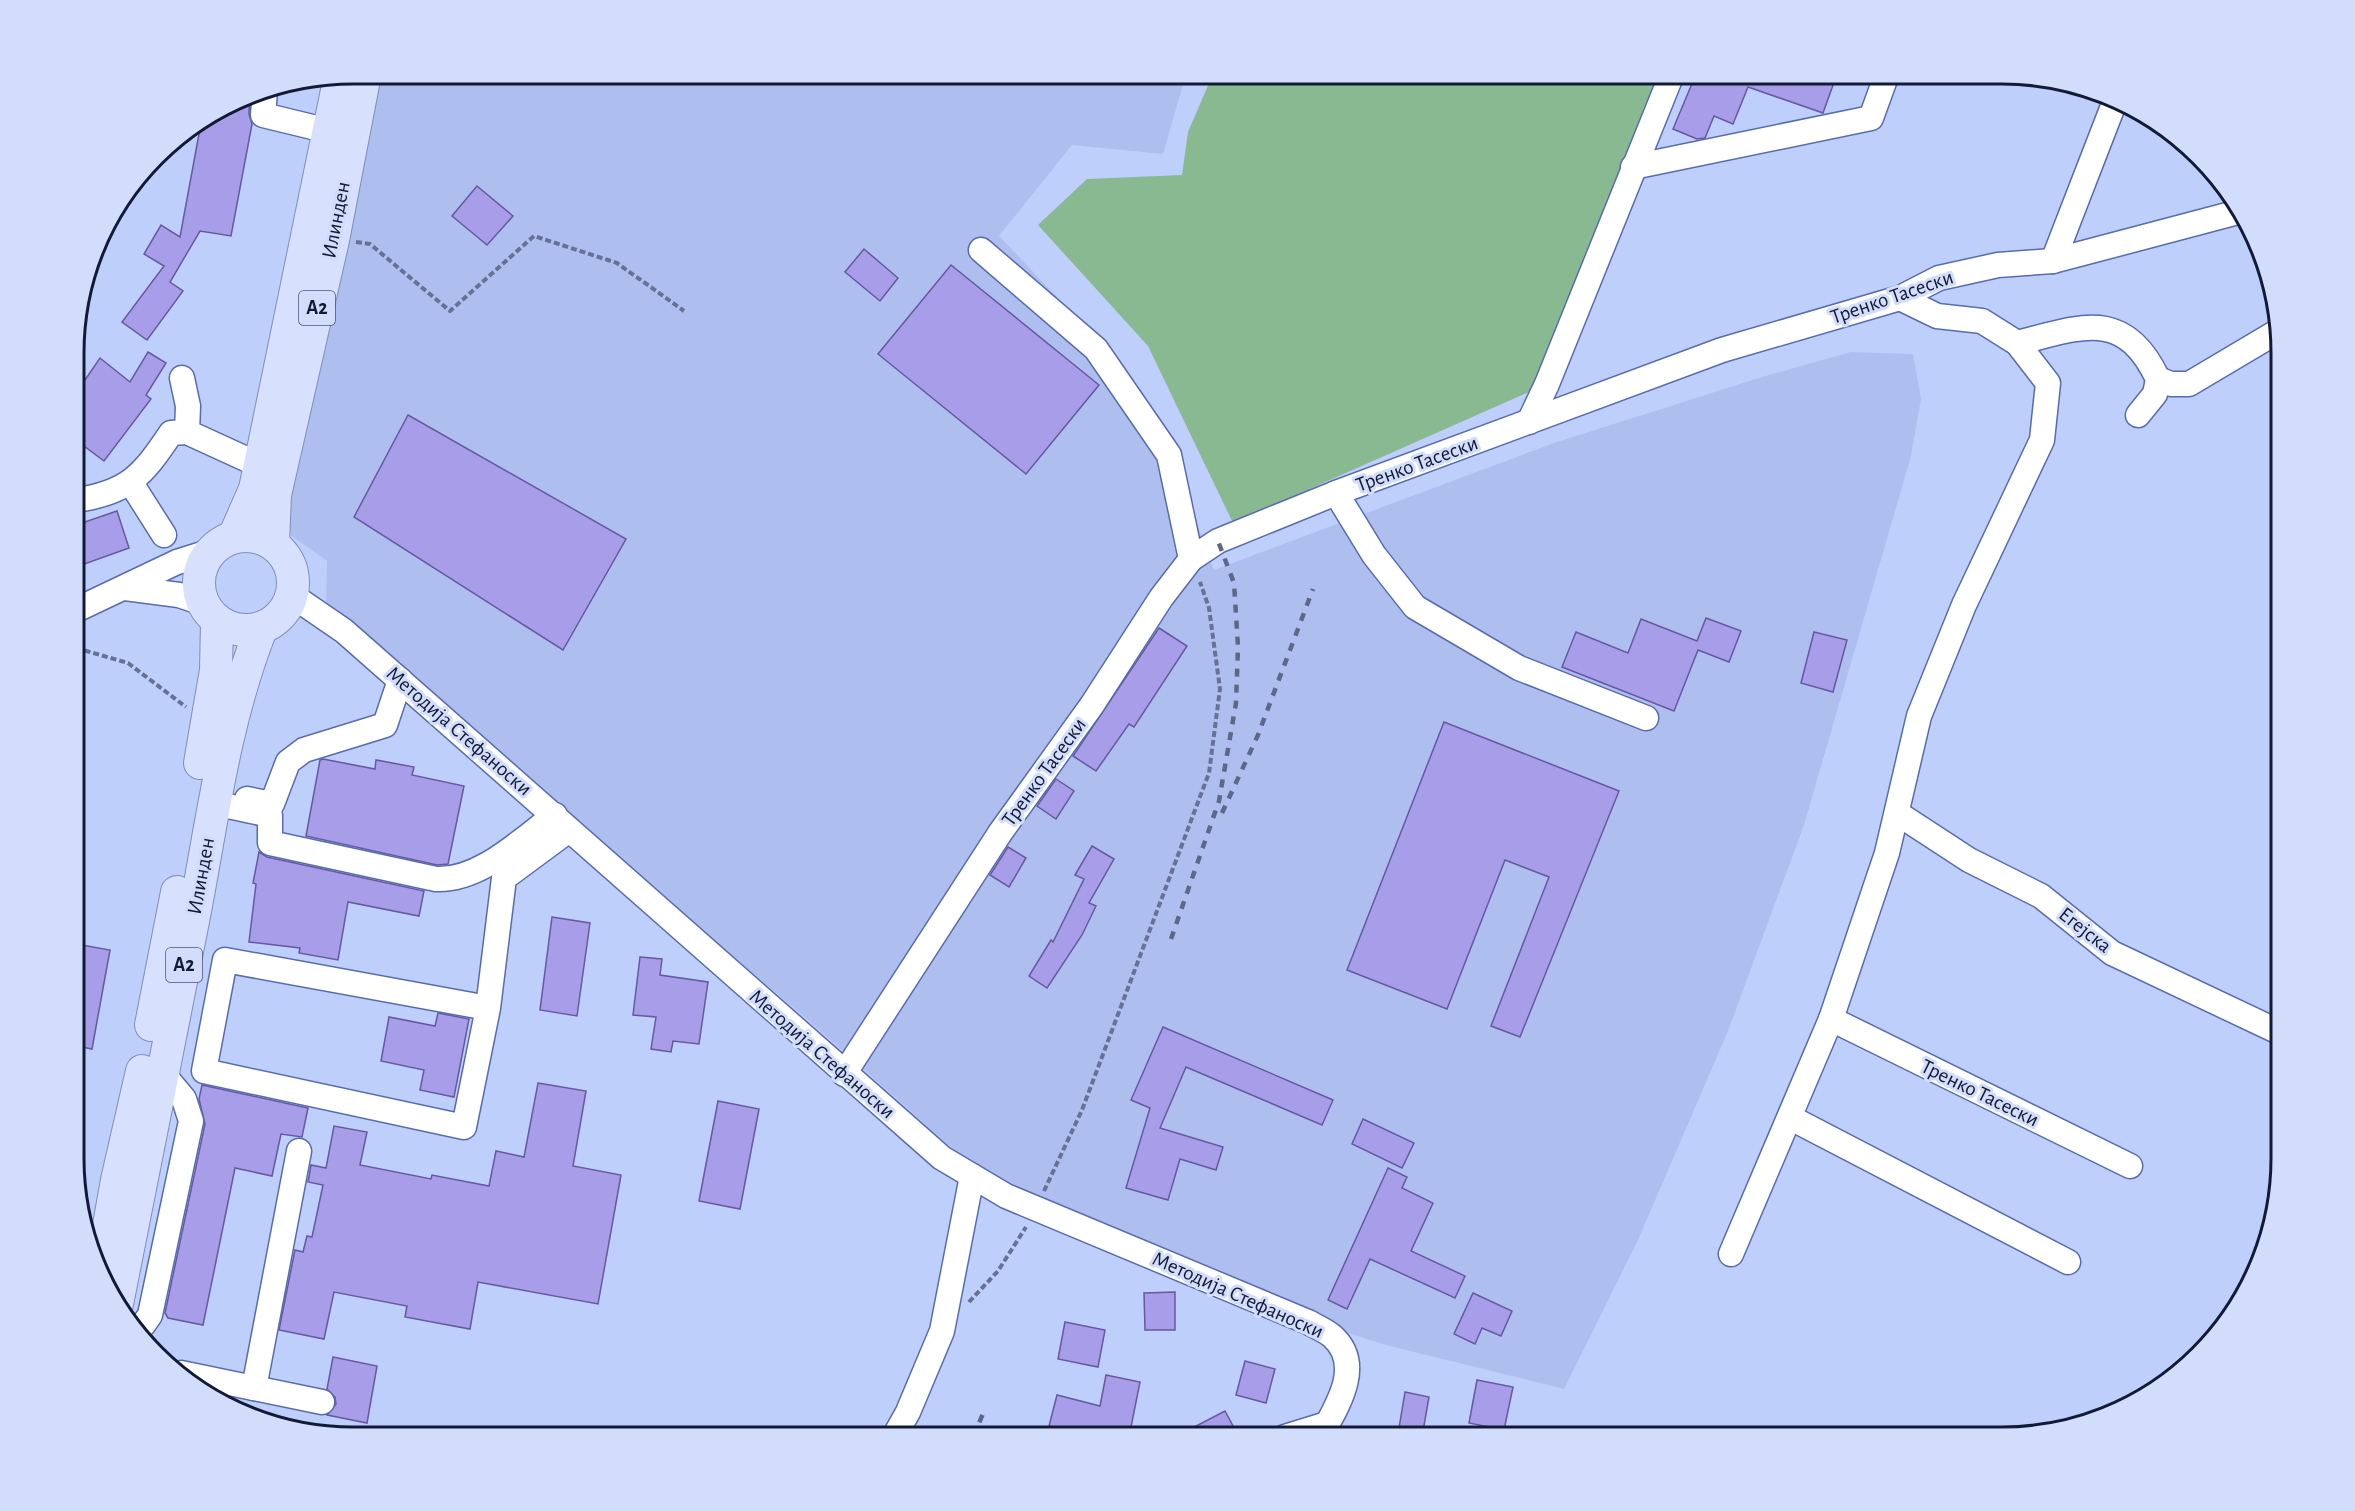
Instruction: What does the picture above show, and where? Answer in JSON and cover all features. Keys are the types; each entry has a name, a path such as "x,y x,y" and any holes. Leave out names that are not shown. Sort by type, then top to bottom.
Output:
{"main road":[{"name":"Илинден","path":"273,543 275,495 333,240 364,84"},
{"name":"Илинден","path":"103,1259 117,1180 143,1070 216,670 210,612 199,590 199,575 204,562 223,544 255,489 338,85"},
{"path":"210,612 231,628 246,631 261,629 275,621 286,610 293,596 294,581 291,566 284,553 273,543 248,536 223,544"},
{"name":"Илинден","path":"119,1292 163,1074 214,798 233,710 261,629"}],"street":[{"path":"1529,422 1547,384 1667,84"},
{"path":"1633,167 1871,118 1883,84"},
{"path":"264,99 263,115 328,131"},
{"path":"2053,261 2112,108"},
{"name":"Тренко Тасески","path":"844,1074 1000,833 1092,705 1161,598 1191,559 1218,541 1336,493 1722,350 1900,298 1939,278 1998,264 2053,261 2232,214"},
{"path":"981,250 1096,349 1169,455 1191,559"},
{"path":"1731,1254 1791,1118 1831,1019 1887,854 1919,716 1964,605 2043,440 2048,383 2017,343 1982,321 1937,316 1900,298"},
{"path":"2017,343 2072,329 2120,331 2138,344 2158,379 2171,384 2189,384 2270,336"},
{"path":"182,378 188,406 187,432"},
{"path":"2138,415 2155,394 2158,379"},
{"path":"84,499 100,497 131,483 153,460 171,433 187,432 246,459"},
{"path":"131,483 164,535"},
{"path":"1336,493 1374,555 1415,607 1519,668 1646,718"},
{"path":"84,606 177,562 223,544"},
{"path":"125,588 179,595 210,612"},
{"name":"Методија Стефаноски","path":"293,596 344,631 942,1158 1006,1196 1308,1322 1333,1337 1346,1358 1348,1382 1325,1427"},
{"path":"400,680 385,725 304,750 288,762 271,809 270,843 436,879 451,880 497,870 562,823"},
{"path":"214,798 271,809"},
{"name":"Егејска","path":"1897,813 1969,860 2040,896 2112,953 2271,1028"},
{"path":"488,1008 225,960 204,1071 464,1127 488,1008 497,870"},
{"name":"Тренко Тасески","path":"1831,1019 2130,1166"},
{"path":"143,1325 150,1315 191,1121 184,1099 163,1074"},
{"path":"1791,1118 2068,1262"},
{"path":"254,1388 299,1151"},
{"path":"900,1427 942,1331 972,1176"},
{"path":"195,1376 322,1402"}],"path":[{"path":"333,240 370,244 450,311 534,236 617,263 684,311"},
{"path":"942,1331 999,1270 1038,1209 1082,1110 1209,773 1220,689 1209,608 1191,559"},
{"path":"84,650 128,663 207,724"}],"shaded area":[{"path":"372,84 1183,84 1163,154 1072,145 999,236 1110,353 1171,453 1214,570 1554,443 1762,377 1851,352 1913,354 1921,399 1911,456 1804,825 1728,1031 1638,1240 1564,1389 1386,1345 1333,1328 978,1171 808,1020 634,873 326,604 327,561 282,529"}],"green space":[{"path":"1209,84 1668,84 1547,384 1233,523 1148,346 1038,225 1087,179 1182,175 1188,132"}],"building":[{"path":"1692,84 1833,84 1823,113 1748,87 1733,124 1714,116 1705,138 1697,139 1673,129"},
{"path":"249,104 252,124 231,236 200,231 170,282 183,291 147,340 122,322 164,266 144,254 161,225 180,237 199,132"},
{"path":"477,186 513,216 487,245 452,216"},
{"path":"864,249 898,278 880,301 845,272"},
{"path":"951,265 1099,385 1026,474 878,354"},
{"path":"148,352 166,363 146,395 151,399 104,461 84,446 84,381 100,358 130,382"},
{"path":"408,415 626,539 563,650 354,517"},
{"path":"117,511 129,548 84,564 84,522"},
{"path":"1706,618 1741,631 1729,662 1698,650 1674,711 1562,667 1576,632 1628,653 1641,619 1697,641"},
{"path":"1159,628 1187,646 1134,727 1129,724 1096,771 1073,756"},
{"path":"1814,632 1847,640 1833,692 1801,683"},
{"path":"1444,722 1619,791 1520,1037 1491,1026 1549,877 1505,860 1447,1009 1347,970"},
{"path":"320,760 375,769 376,760 414,767 412,775 464,786 448,864 437,865 306,836"},
{"path":"1056,779 1074,791 1056,819 1037,806"},
{"path":"1092,846 1114,859 1089,903 1096,906 1082,935 1047,988 1029,976 1051,940 1053,942 1084,879 1075,875"},
{"path":"1008,847 1026,858 1009,887 990,875"},
{"path":"259,852 267,857 424,891 419,916 348,902 338,960 299,953 300,948 249,942 256,884 253,883"},
{"path":"552,917 590,923 577,1016 540,1010"},
{"path":"84,945 110,950 92,1049 84,1048"},
{"path":"640,957 662,959 660,975 708,982 699,1044 673,1041 671,1052 651,1049 656,1017 633,1015"},
{"path":"438,1013 469,1019 454,1097 420,1090 424,1070 381,1061 389,1017 435,1026"},
{"path":"1163,1027 1333,1100 1322,1125 1186,1067 1160,1128 1223,1147 1216,1170 1180,1159 1168,1200 1126,1188 1150,1108 1131,1100"},
{"path":"538,1083 586,1091 573,1166 621,1175 598,1304 478,1282 470,1329 405,1317 407,1306 334,1292 324,1339 279,1330 295,1250 303,1252 307,1236 312,1237 323,1185 308,1182 311,1165 326,1168 334,1126 367,1132 360,1165 431,1179 432,1175 489,1186 496,1151 524,1157"},
{"path":"202,1085 308,1108 302,1137 281,1134 272,1176 235,1168 203,1325 168,1318 165,1313 205,1124 199,1099"},
{"path":"718,1101 759,1109 740,1209 699,1201"},
{"path":"1363,1119 1414,1143 1402,1168 1352,1144"},
{"path":"1388,1168 1407,1177 1402,1188 1433,1203 1411,1251 1465,1276 1455,1298 1370,1259 1347,1309 1328,1300"},
{"path":"1175,1292 1175,1330 1145,1330 1144,1293"},
{"path":"1473,1293 1512,1311 1501,1336 1482,1328 1475,1344 1454,1334"},
{"path":"1065,1322 1105,1330 1098,1367 1058,1359"},
{"path":"333,1357 377,1366 367,1423 327,1415 336,1404 335,1397 327,1389"},
{"path":"1245,1361 1275,1369 1266,1403 1236,1395"},
{"path":"1106,1375 1140,1382 1131,1427 1049,1426 1057,1395 1100,1406"},
{"path":"1477,1380 1513,1387 1505,1427 1469,1423"},
{"path":"1405,1392 1429,1397 1424,1427 1399,1427"},
{"path":"1225,1411 1234,1427 1194,1427"}],"railway":[{"path":"1171,939 1219,801 1236,703 1238,647 1234,583 1218,541"},
{"path":"1222,813 1258,735 1313,589"},
{"path":"977,1427 985,1409"},
{"path":"964,1427 966,1423"}]}
